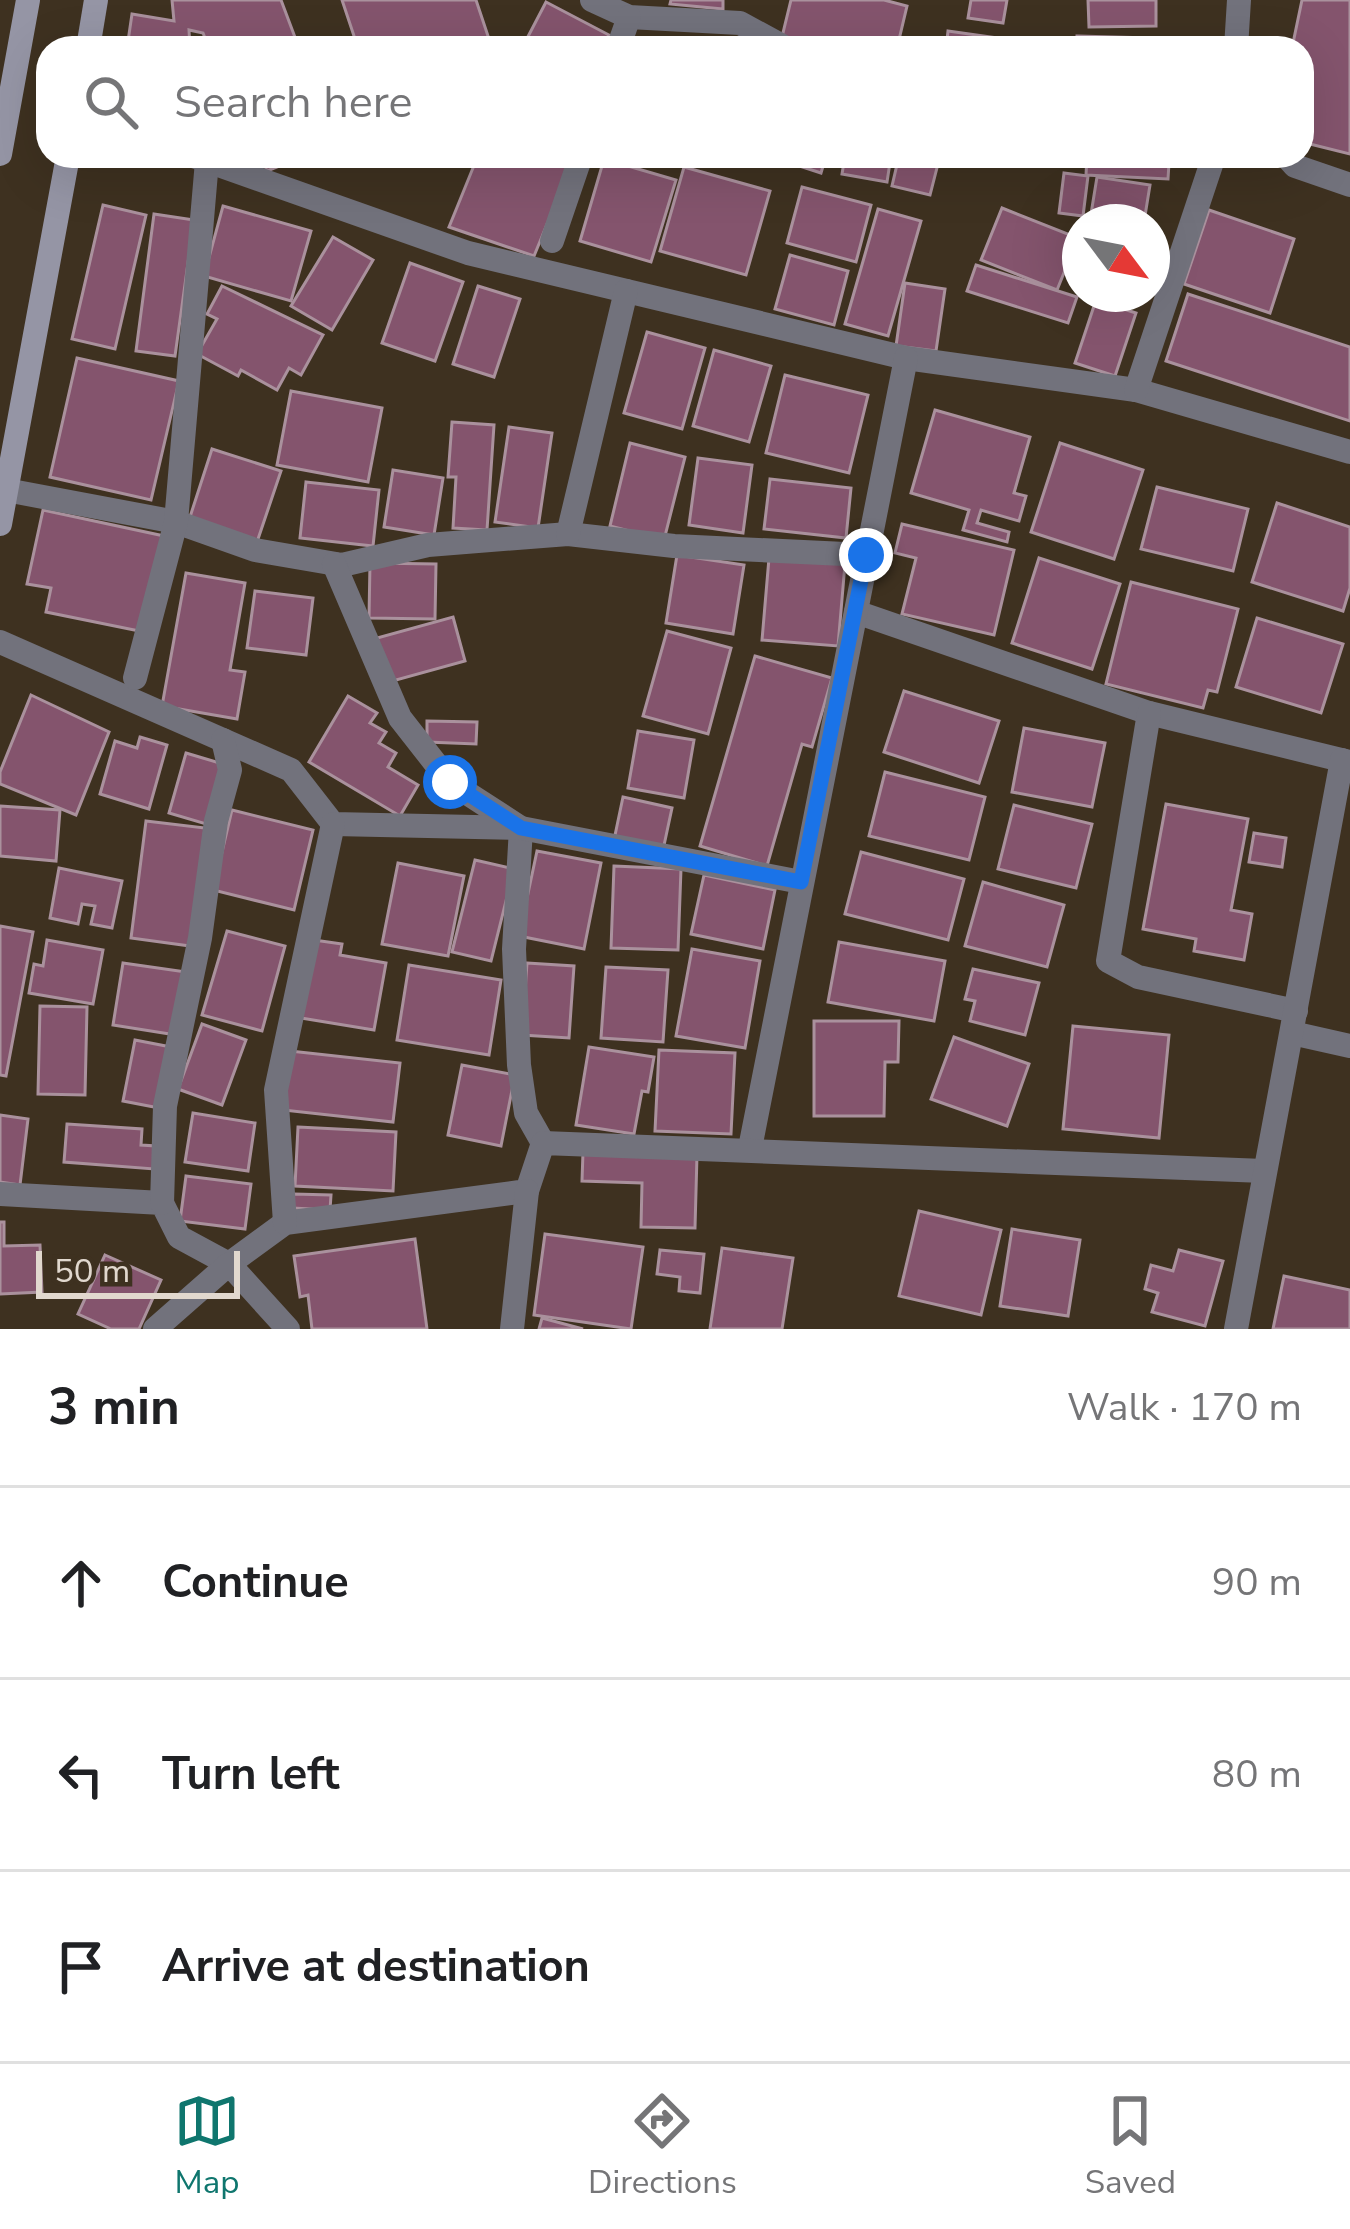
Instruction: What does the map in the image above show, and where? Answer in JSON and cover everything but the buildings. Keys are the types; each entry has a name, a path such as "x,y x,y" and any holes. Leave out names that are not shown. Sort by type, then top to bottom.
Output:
{"main road":[{"path":"0,154 28,0"},
{"path":"90,36 96,0"},
{"path":"0,524 66,168"}],"street":[{"path":"592,0 629,17 740,23 764,36"},
{"path":"1237,36 1239,0"},
{"path":"622,36 629,17"},
{"path":"135,678 176,522 199,168"},
{"path":"226,168 469,253 906,358 1136,390 1350,452"},
{"path":"552,241 577,168"},
{"path":"1136,390 1210,168"},
{"path":"1301,168 1350,184"},
{"path":"568,534 626,291"},
{"path":"750,1148 906,358"},
{"path":"6,490 176,522 255,550 342,565 428,545 568,534 674,546 866,555"},
{"path":"334,564 400,718 450,782 521,828"},
{"path":"856,612 1148,713 1346,761 1236,1329"},
{"path":"0,642 290,770 333,824"},
{"path":"1148,713 1108,961 1138,977 1294,1022 1350,1046"},
{"path":"223,740 230,770 216,821 200,938 165,1106 161,1203 179,1237 229,1264 288,1329"},
{"path":"333,824 521,828 801,882"},
{"path":"285,1222 276,1090 333,824"},
{"path":"512,1329 527,1190 543,1143 526,1113 519,1065 514,949 521,828"},
{"path":"543,1143 1264,1171"},
{"path":"155,1329 285,1222 527,1190"},
{"path":"0,1194 161,1203"}],"route":[{"path":"450,782 521,828 801,882 866,555"}]}
